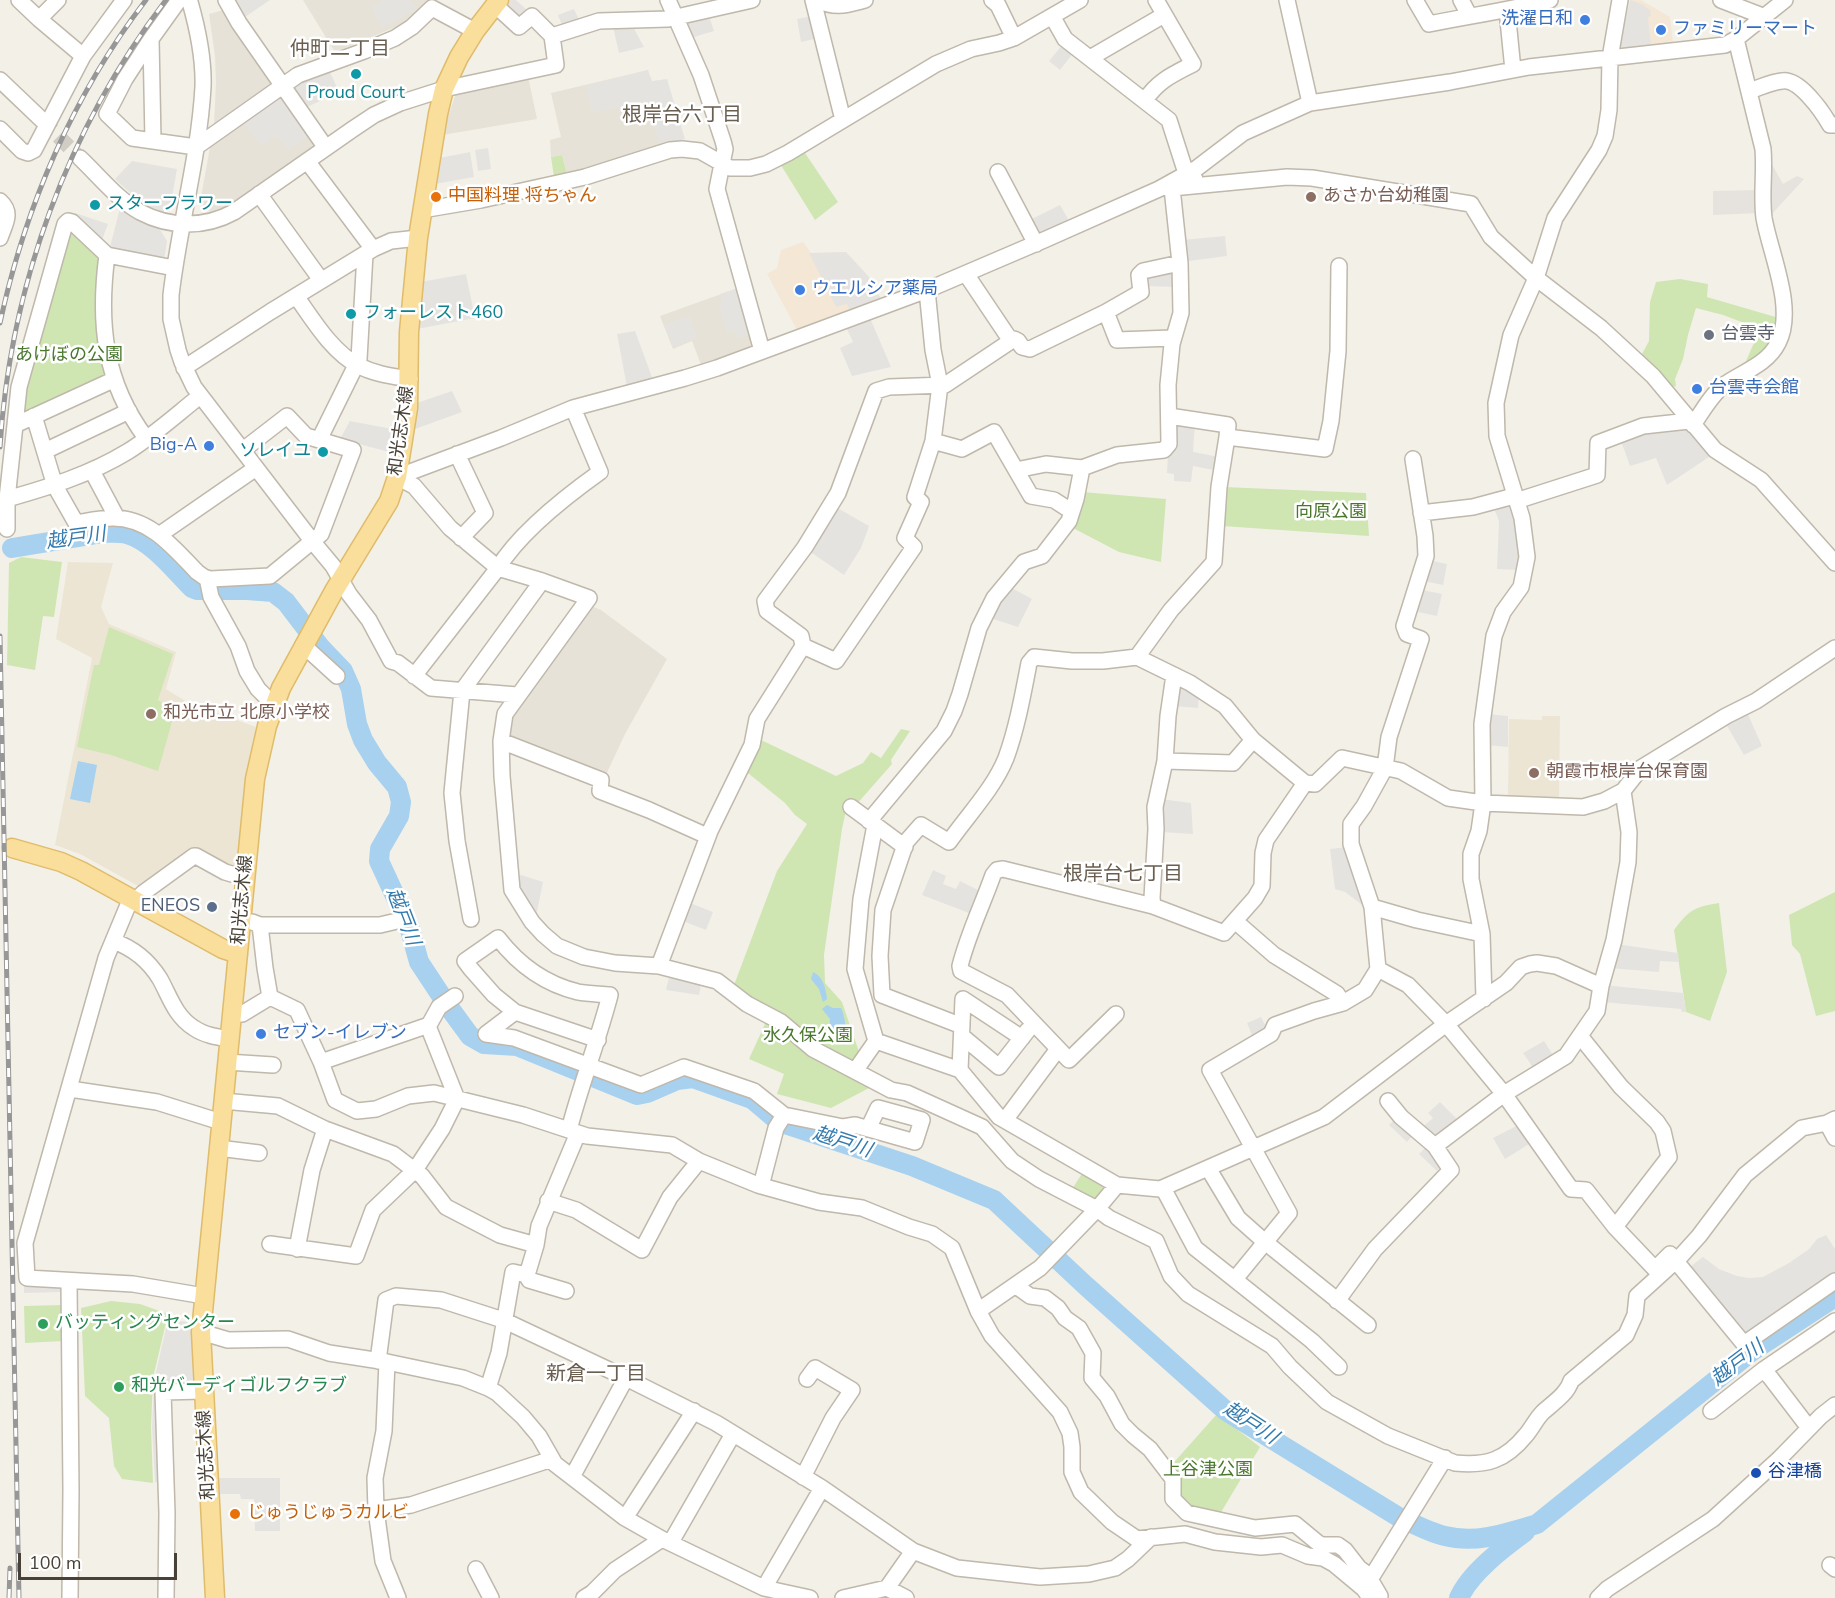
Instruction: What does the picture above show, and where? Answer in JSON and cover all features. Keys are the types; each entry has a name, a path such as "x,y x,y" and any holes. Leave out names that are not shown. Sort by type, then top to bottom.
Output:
{"main road":[{"name":"和光志木線","path":"215,1598 201,1332 255,779 274,705 308,637 388,501 397,477 408,408 409,332 418,238 438,114 444,89 459,57 497,2"},
{"name":"和光志木線","path":"12,848 61,862 81,871 223,950 238,954"}],"street":[{"path":"19,0 83,56"},
{"path":"39,19 58,0"},
{"path":"0,129 22,150 28,153 34,150 83,56 124,0"},
{"path":"226,0 239,23 326,148"},
{"path":"668,0 702,75 723,141 725,149 717,183 719,197 762,351"},
{"path":"552,36 599,21 676,17 752,0"},
{"path":"815,0 838,7 865,0"},
{"path":"815,0 843,120"},
{"path":"992,0 998,5 1014,38"},
{"path":"422,210 481,200 585,177 670,150 700,152 730,168 758,167 788,153 936,64 971,49 1014,38 1080,0"},
{"path":"1145,100 1163,79 1193,64 1156,0"},
{"path":"1287,0 1310,103"},
{"path":"1415,0 1429,24 1550,0"},
{"path":"1461,0 1469,15"},
{"path":"1484,999 1482,934 1471,879 1471,854 1479,831 1483,803 1482,724 1494,636 1503,612 1521,587 1527,557 1522,518 1497,436 1496,403 1511,335 1536,278 1555,218 1599,150 1605,136 1609,110 1610,58 1620,0"},
{"path":"1721,0 1765,17"},
{"path":"1193,179 1243,133 1310,103 1450,82 1529,67 1725,45 1736,39 1785,0"},
{"path":"475,32 432,8 412,27 395,38 298,75 196,147 132,138 107,114 125,79 151,39 185,1 199,35 203,87 196,147 171,295 171,319 184,368 200,396 333,566 349,594 369,620 392,661 431,688 517,695"},
{"path":"80,158 126,202 140,212 168,222 182,224 213,222 234,212 374,116 400,103 444,89 556,65 552,36 532,16 519,27 497,2"},
{"path":"1507,10 1513,70"},
{"path":"1090,58 1164,15"},
{"path":"1052,16 1065,39 1169,120 1184,167 1193,179"},
{"path":"151,39 153,141"},
{"path":"1421,513 1473,507 1515,498 1597,475 1598,443 1643,426 1691,423 1723,386 1762,362 1778,344 1785,324 1776,260 1765,220 1762,195 1763,149 1736,39"},
{"path":"0,80 42,120"},
{"path":"1749,91 1782,80 1791,82 1818,105 1830,125 1835,125"},
{"path":"307,161 369,251 359,359 319,440"},
{"path":"998,172 1036,244"},
{"path":"397,477 573,408 686,378 927,290 1171,185 1193,179 1312,178 1471,204 1491,237 1536,278 1601,328 1653,376 1714,450 1761,480 1835,562"},
{"path":"1016,470 1046,464 1082,468 1117,455 1164,450 1168,444 1168,386 1172,338 1181,313 1180,263 1171,185"},
{"path":"258,195 321,280"},
{"path":"0,201 8,214 0,238"},
{"path":"7,529 7,499 19,387 65,224 68,221 72,222 107,255 174,268"},
{"path":"184,368 369,251 391,241 418,238"},
{"path":"107,255 102,312 113,380 146,438"},
{"path":"659,966 707,836 752,745 757,719 803,646 801,636 767,610 765,600 805,548 838,493 876,391 889,387 945,385 1014,339 1022,347 1030,350 1141,292 1139,275 1143,271 1180,263"},
{"path":"1227,437 1325,449 1338,351 1339,266"},
{"path":"966,274 1011,341"},
{"path":"803,646 836,661 914,547 905,538 921,502 915,497 933,441 940,385 933,350 927,290"},
{"path":"296,296 338,350 357,365 380,374 410,379"},
{"path":"1106,312 1117,340 1172,338"},
{"path":"15,425 113,380"},
{"path":"7,499 55,486 92,471 127,452 200,396"},
{"path":"414,676 509,551 566,496 600,472 573,408"},
{"path":"45,451 129,411"},
{"path":"34,416 55,486 76,524 117,518 137,521 159,535 209,587 247,671 258,689 274,705"},
{"path":"1137,657 1172,610 1214,562 1219,487 1228,426 1169,416"},
{"path":"209,587 270,576 313,542 321,534 353,450 306,436 287,417 243,450"},
{"path":"933,441 962,449 994,432 1031,496 1054,500 1071,511"},
{"path":"457,454 485,513 461,537"},
{"path":"1235,1279 1289,1213 1210,1070 1271,1034 1275,1025 1343,1003 1365,990 1378,969 1372,907 1351,844 1351,824 1364,806 1384,768 1389,737 1421,639 1407,634 1404,626 1426,556 1413,459"},
{"path":"159,535 256,468"},
{"path":"876,1041 855,969 861,899 872,823 944,731 960,694 979,628 994,598 1024,562 1042,556 1069,521 1082,468"},
{"path":"92,471 117,518"},
{"path":"397,477 414,486 450,528 498,568 589,598 505,714 501,741 512,890 532,922 543,934 557,946 571,953 615,963 659,966 717,981 747,1004 781,1022 813,1049 891,1090 907,1093 982,1127 1012,1161 1039,1179 1156,1241 1171,1276 1188,1294 1272,1346 1290,1367 1327,1402 1388,1436 1455,1463 1490,1462 1514,1448 1539,1417 1569,1389 1571,1381 1626,1335 1635,1315 1637,1296 1700,1236 1745,1175 1803,1128 1831,1121 1835,1138"},
{"path":"471,919 457,842 452,793 462,691 542,581"},
{"path":"308,637 337,676"},
{"path":"1033,1023 999,1067 962,1032 882,995 880,956 883,910 906,843 921,825 949,842 995,778 1006,758 1029,663 1034,657 1103,661 1137,657 1190,683 1225,706 1253,740 1305,783 1315,784 1342,758 1401,771 1448,798 1483,803 1583,807 1604,801 1623,791 1641,768 1726,716 1756,701 1835,648"},
{"path":"1153,906 1155,807 1165,761 1174,675"},
{"path":"1165,761 1233,763 1253,740"},
{"path":"501,741 601,780 600,791 707,836"},
{"path":"1116,1014 1069,1060 1007,995 961,971 960,966 970,930 981,910 993,875 997,870 1003,869 1153,906 1224,933 1255,898 1262,886 1263,853 1266,840 1305,783"},
{"path":"1435,1146 1504,1094 1566,1056 1597,1011 1600,986 1614,940 1628,862 1629,832 1623,791"},
{"path":"851,807 904,847"},
{"path":"204,1296 133,1284 27,1278 25,1243 106,958 133,899 194,856 225,872 245,878"},
{"path":"1372,907 1482,934"},
{"path":"241,916 260,926 380,925 397,921"},
{"path":"1235,921 1274,955 1337,994 1343,1003"},
{"path":"260,926 270,997"},
{"path":"566,1291 529,1280 527,1275 539,1226 573,1131 586,1069 598,1040 610,996 579,992 547,981 522,964 498,938 465,960 494,995 515,1012 598,1040"},
{"path":"113,941 134,951 148,962 183,1020 202,1033 229,1039"},
{"path":"876,1041 960,1070 999,1117 1117,1185 1160,1189 1324,1117 1373,1082 1446,1024 1506,983 1521,967 1537,963 1556,966 1600,986"},
{"path":"1378,969 1408,985 1446,1024 1504,1094 1571,1189 1586,1190 1615,1227 1655,1269 1670,1254 1744,1344 1835,1281"},
{"path":"232,1014 242,1014 270,997"},
{"path":"270,997 297,1010 321,1062 335,1100 357,1111 376,1108 408,1096 434,1093 523,1115 573,1131 607,1138 672,1145 699,1161 761,1186 819,1202 862,1208 932,1234 952,1248 978,1311 992,1336 1060,1412 1070,1433 1072,1472 1075,1480 1082,1492 1112,1522 1137,1539 1185,1534 1215,1542 1261,1547 1282,1545 1308,1556 1323,1558 1371,1591"},
{"path":"321,1062 428,1026 439,1007 453,997"},
{"path":"960,1070 963,999 1022,1038"},
{"path":"515,1012 486,1034 514,1038 586,1069 641,1084 684,1067 754,1091 781,1120 843,1128 855,1125 868,1129"},
{"path":"270,1244 356,1256 373,1210 415,1170 442,1129 457,1099 428,1026"},
{"path":"1580,1036 1622,1087 1657,1122 1663,1131 1669,1156 1615,1227"},
{"path":"855,1071 876,1041"},
{"path":"1005,1120 1058,1049"},
{"path":"227,1062 273,1065"},
{"path":"70,1089 157,1102 221,1122"},
{"path":"223,1101 278,1106 325,1129 393,1154 415,1170 446,1207 500,1235 536,1245"},
{"path":"1337,1301 1376,1249 1451,1170 1435,1146 1401,1117 1388,1101"},
{"path":"761,1186 781,1120"},
{"path":"297,1249 312,1170 325,1129"},
{"path":"218,1148 259,1153"},
{"path":"548,1201 576,1209 642,1250 670,1197 699,1161"},
{"path":"1208,1168 1238,1218 1368,1325"},
{"path":"978,1311 1040,1268 1117,1185"},
{"path":"1163,1188 1195,1248 1312,1341 1340,1367"},
{"path":"488,1388 499,1353 513,1272 527,1275"},
{"path":"69,1282 70,1598"},
{"path":"1016,1286 1030,1296 1045,1298 1079,1328 1093,1353 1092,1378 1107,1396 1122,1424 1150,1449 1173,1479 1173,1498 1187,1513 1255,1528 1295,1524 1318,1543 1338,1545 1345,1550 1371,1591"},
{"path":"399,1598 383,1561 376,1510 375,1478 384,1431 383,1361 386,1300 396,1296 441,1300 503,1320 626,1378 694,1411 733,1434 822,1488 913,1551 957,1568 1040,1577 1089,1574 1115,1568 1151,1537"},
{"path":"1711,1411 1762,1370 1835,1321"},
{"path":"201,1332 228,1340 288,1339 329,1353 383,1361 463,1378 488,1388 523,1417 539,1436 555,1464 626,1518 666,1541 764,1588 810,1598"},
{"path":"803,1477 833,1418 852,1389 814,1368 807,1379"},
{"path":"1762,1370 1770,1377 1809,1428"},
{"path":"572,1477 626,1378"},
{"path":"166,1598 167,1531 163,1392 203,1391"},
{"path":"1598,1598 1607,1589 1713,1519 1779,1460 1809,1428 1835,1405"},
{"path":"626,1518 694,1411"},
{"path":"584,1598 615,1570 666,1541 733,1434"},
{"path":"1371,1591 1405,1521 1445,1458"},
{"path":"376,1510 411,1505 552,1459"},
{"path":"764,1588 822,1488"},
{"path":"887,1588 913,1551"},
{"path":"476,1569 491,1598"},
{"path":"843,1598 887,1588 906,1598"}],"shaded area":[{"path":"232,0 270,0 242,19"},
{"path":"303,0 429,0 403,24 335,52"},
{"path":"383,0 411,0 416,9 382,28 371,7"},
{"path":"509,0 516,0 528,11 519,21 501,8"},
{"path":"1630,0 1641,0 1670,17 1673,43 1620,46"},
{"path":"1630,0 1650,10 1651,16 1648,17 1651,46 1623,49 1620,46"},
{"path":"227,9 275,83 214,126 215,56 209,14"},
{"path":"574,9 580,22 563,28 558,15"},
{"path":"708,13 714,31 691,38 684,21"},
{"path":"813,16 818,38 801,42 797,19"},
{"path":"632,25 644,47 619,53 613,27"},
{"path":"1064,43 1074,52 1060,70 1049,61"},
{"path":"329,70 339,92 305,108 292,90 294,86"},
{"path":"648,70 660,146 567,174 562,155 551,157 550,140 561,137 551,93"},
{"path":"648,70 652,81 667,79 685,139 660,146 645,101 592,113 586,86"},
{"path":"528,76 537,119 442,135 457,90"},
{"path":"281,97 285,97 317,146 243,198 222,210 211,213 200,203 210,147"},
{"path":"281,97 309,136 288,150 277,135 261,146 244,123"},
{"path":"488,148 491,169 478,171 475,150"},
{"path":"470,152 474,177 435,184 439,158"},
{"path":"132,161 177,169 170,208 163,212 141,203 115,179"},
{"path":"1770,161 1783,184 1797,176 1804,179 1770,216"},
{"path":"1757,190 1758,213 1713,215 1713,191"},
{"path":"1060,205 1071,224 1044,235 1037,233 1030,220"},
{"path":"120,208 136,219 159,228 167,241 164,261 109,251"},
{"path":"75,213 108,224 102,240 95,237 73,216"},
{"path":"1225,236 1227,256 1189,261 1184,257 1182,240"},
{"path":"803,242 811,253 846,252 869,277 881,299 797,330 767,274 777,268 781,250"},
{"path":"846,252 869,277 881,299 850,311 847,304 836,307 809,253"},
{"path":"1173,268 1177,287 1145,286 1146,274"},
{"path":"466,274 475,318 417,329 420,282"},
{"path":"738,288 755,344 752,348 701,365 692,341 673,349 660,316"},
{"path":"738,288 751,334 737,338 735,331 727,333 719,305 722,304 720,294"},
{"path":"689,316 697,338 673,347 665,325"},
{"path":"870,318 891,367 852,376 840,348 853,342 846,327"},
{"path":"635,331 652,377 648,383 627,387 617,334"},
{"path":"452,391 462,412 415,429 417,403"},
{"path":"350,421 392,429 391,450 389,452 340,439"},
{"path":"1195,424 1193,452 1219,457 1218,471 1193,466 1191,482 1174,481 1174,474 1167,473 1173,425"},
{"path":"1684,426 1712,455 1667,485 1656,458 1630,466 1621,441 1644,432"},
{"path":"1509,501 1519,519 1519,570 1497,569 1499,521 1493,506"},
{"path":"834,506 869,526 861,548 844,575 806,549"},
{"path":"1428,560 1447,564 1443,585 1423,581"},
{"name":"和光市立 北原小学校","path":"68,562 113,563 101,607 109,624 176,652 166,689 187,702 256,727 238,867 235,870 194,848 140,887 80,854 55,845 92,658 56,639"},
{"path":"1008,586 1032,599 1018,627 987,617"},
{"path":"1422,590 1442,594 1437,616 1418,612"},
{"path":"591,606 601,610 667,659 625,734 604,779 509,742 509,715"},
{"path":"1175,681 1199,693 1198,708 1173,706"},
{"path":"1746,710 1762,746 1744,755 1724,721"},
{"path":"1487,714 1508,716 1508,747 1486,745"},
{"name":"朝霞市根岸台保育園","path":"1542,716 1560,716 1559,799 1508,799 1509,719 1542,720"},
{"path":"1160,799 1191,803 1193,834 1161,832"},
{"path":"1349,847 1369,910 1345,892 1335,889 1330,849"},
{"path":"933,870 946,876 943,884 956,889 960,881 984,893 974,915 922,895"},
{"path":"521,875 543,882 535,922 522,901 517,877"},
{"path":"685,901 713,912 706,930 678,919"},
{"path":"1616,944 1678,953 1679,962 1660,961 1659,972 1610,968"},
{"path":"670,973 702,979 699,995 666,990"},
{"path":"1604,985 1683,993 1686,1012 1682,1012 1681,1009 1602,1002"},
{"path":"1261,1017 1268,1031 1253,1038 1247,1023"},
{"path":"1544,1041 1556,1060 1536,1072 1523,1053"},
{"path":"1440,1102 1458,1120 1437,1139 1420,1129 1433,1118 1428,1113"},
{"path":"1396,1118 1414,1134 1407,1142 1389,1125"},
{"path":"1522,1123 1534,1141 1505,1159 1493,1138"},
{"path":"1426,1147 1444,1163 1437,1171 1419,1154"},
{"path":"1826,1235 1835,1249 1835,1278 1745,1337 1690,1267 1703,1257 1719,1269 1737,1276 1763,1277 1789,1263 1809,1249 1817,1239"},
{"path":"24,1283 61,1285 61,1292 24,1293"},
{"path":"168,1319 193,1323 195,1386 161,1387 161,1483 155,1482 152,1427 154,1381"},
{"path":"218,1478 280,1478 280,1531 255,1531 254,1499 241,1499 240,1494 218,1494"}],"green space":[{"path":"803,150 838,202 815,220 779,162"},
{"path":"562,155 567,174 554,177 551,157"},
{"name":"あけぼの公園","path":"73,230 100,255 108,373 104,379 25,415 22,411 27,378 69,232"},
{"path":"1680,279 1708,284 1707,297 1779,318 1773,342 1751,363 1746,361 1760,329 1696,308 1683,359 1675,379 1676,386 1672,387 1642,354 1649,341 1650,302 1656,282"},
{"name":"向原公園","path":"1224,487 1366,493 1369,536 1222,526"},
{"path":"1082,492 1166,499 1161,562 1119,552 1071,527"},
{"path":"21,557 62,562 54,617 43,616 35,670 7,665 9,563"},
{"path":"109,627 173,654 158,700 175,711 158,771 111,755 77,747 94,665 99,665"},
{"name":"水久保公園","path":"901,729 910,731 891,760 892,764 856,805 847,806 824,955 825,983 842,1002 871,1087 831,1108 777,1094 784,1074 749,1059 769,1015 731,993 777,871 807,824 743,769 757,738 836,776 863,763 871,752 881,758"},
{"path":"1835,892 1835,1011 1816,1016 1800,954 1792,945 1789,915"},
{"path":"1719,903 1727,972 1710,1021 1686,1012 1674,930 1693,910"},
{"path":"1085,1169 1112,1186 1097,1204 1072,1189"},
{"name":"和光バーディゴルフクラブ","path":"111,1301 140,1304 168,1314 153,1378 151,1427 153,1483 122,1479 114,1466 109,1418 85,1396 81,1308"},
{"name":"バッティングセンター","path":"62,1305 63,1341 25,1343 24,1306"},
{"name":"上谷津公園","path":"1217,1414 1260,1447 1220,1514 1194,1513 1176,1496 1168,1469"}],"water":[{"path":"78,761 97,765 90,803 70,799"},
{"path":"813,972 819,976 825,987 827,999 823,1002 819,989 811,979"},
{"path":"827,1005 841,1008 850,1038 844,1045 829,1031 830,1019 822,1009"}],"waterway":[{"name":"越戸川","path":"12,548 103,533 124,533 154,550 192,588 273,592 286,602 321,648 343,671 351,689 357,724 363,740 377,763 397,787 401,802 399,816 380,849 379,861 409,926 419,962 470,1036 484,1044 517,1046 637,1095 677,1080 693,1078 752,1099 779,1122 912,1166 994,1200 1226,1411 1397,1516 1426,1530 1445,1536 1468,1539 1491,1536 1537,1524 1751,1352 1835,1297"},
{"path":"1459,1598 1479,1570 1525,1532"}],"tunnel":[{"path":"42,120 80,158"}],"railway":[{"path":"0,323 23,237 55,154 96,74 146,0"},
{"path":"0,447 6,387 16,327 31,269 50,211 73,155 100,101 131,49 166,0"},
{"path":"0,636 19,1598"},
{"path":"9,1598 10,1568"}],"place":[{"name":"洗濯日和","path":"1585,20"},
{"name":"ファミリーマート","path":"1661,30"},
{"name":"Proud Court","path":"356,74"},
{"name":"中国料理 将ちゃん","path":"436,197"},
{"name":"あさか台幼稚園","path":"1311,197"},
{"name":"スターフラワー","path":"95,205"},
{"name":"ウエルシア薬局","path":"800,290"},
{"name":"フォーレスト460","path":"351,314"},
{"name":"台雲寺","path":"1709,335"},
{"name":"台雲寺会館","path":"1697,389"},
{"name":"Big-A","path":"209,446"},
{"name":"ソレイユ","path":"323,452"},
{"name":"和光市立 北原小学校","path":"151,714"},
{"name":"朝霞市根岸台保育園","path":"1534,773"},
{"name":"ENEOS","path":"212,907"},
{"name":"セブン-イレブン","path":"261,1034"},
{"name":"バッティングセンター","path":"43,1324"},
{"name":"和光バーディゴルフクラブ","path":"119,1387"},
{"name":"谷津橋","path":"1756,1473"},
{"name":"じゅうじゅうカルビ","path":"235,1514"}],"district":[{"name":"仲町二丁目","path":"340,50"},
{"name":"根岸台六丁目","path":"682,116"},
{"name":"根岸台七丁目","path":"1123,875"},
{"name":"新倉一丁目","path":"596,1375"}]}
